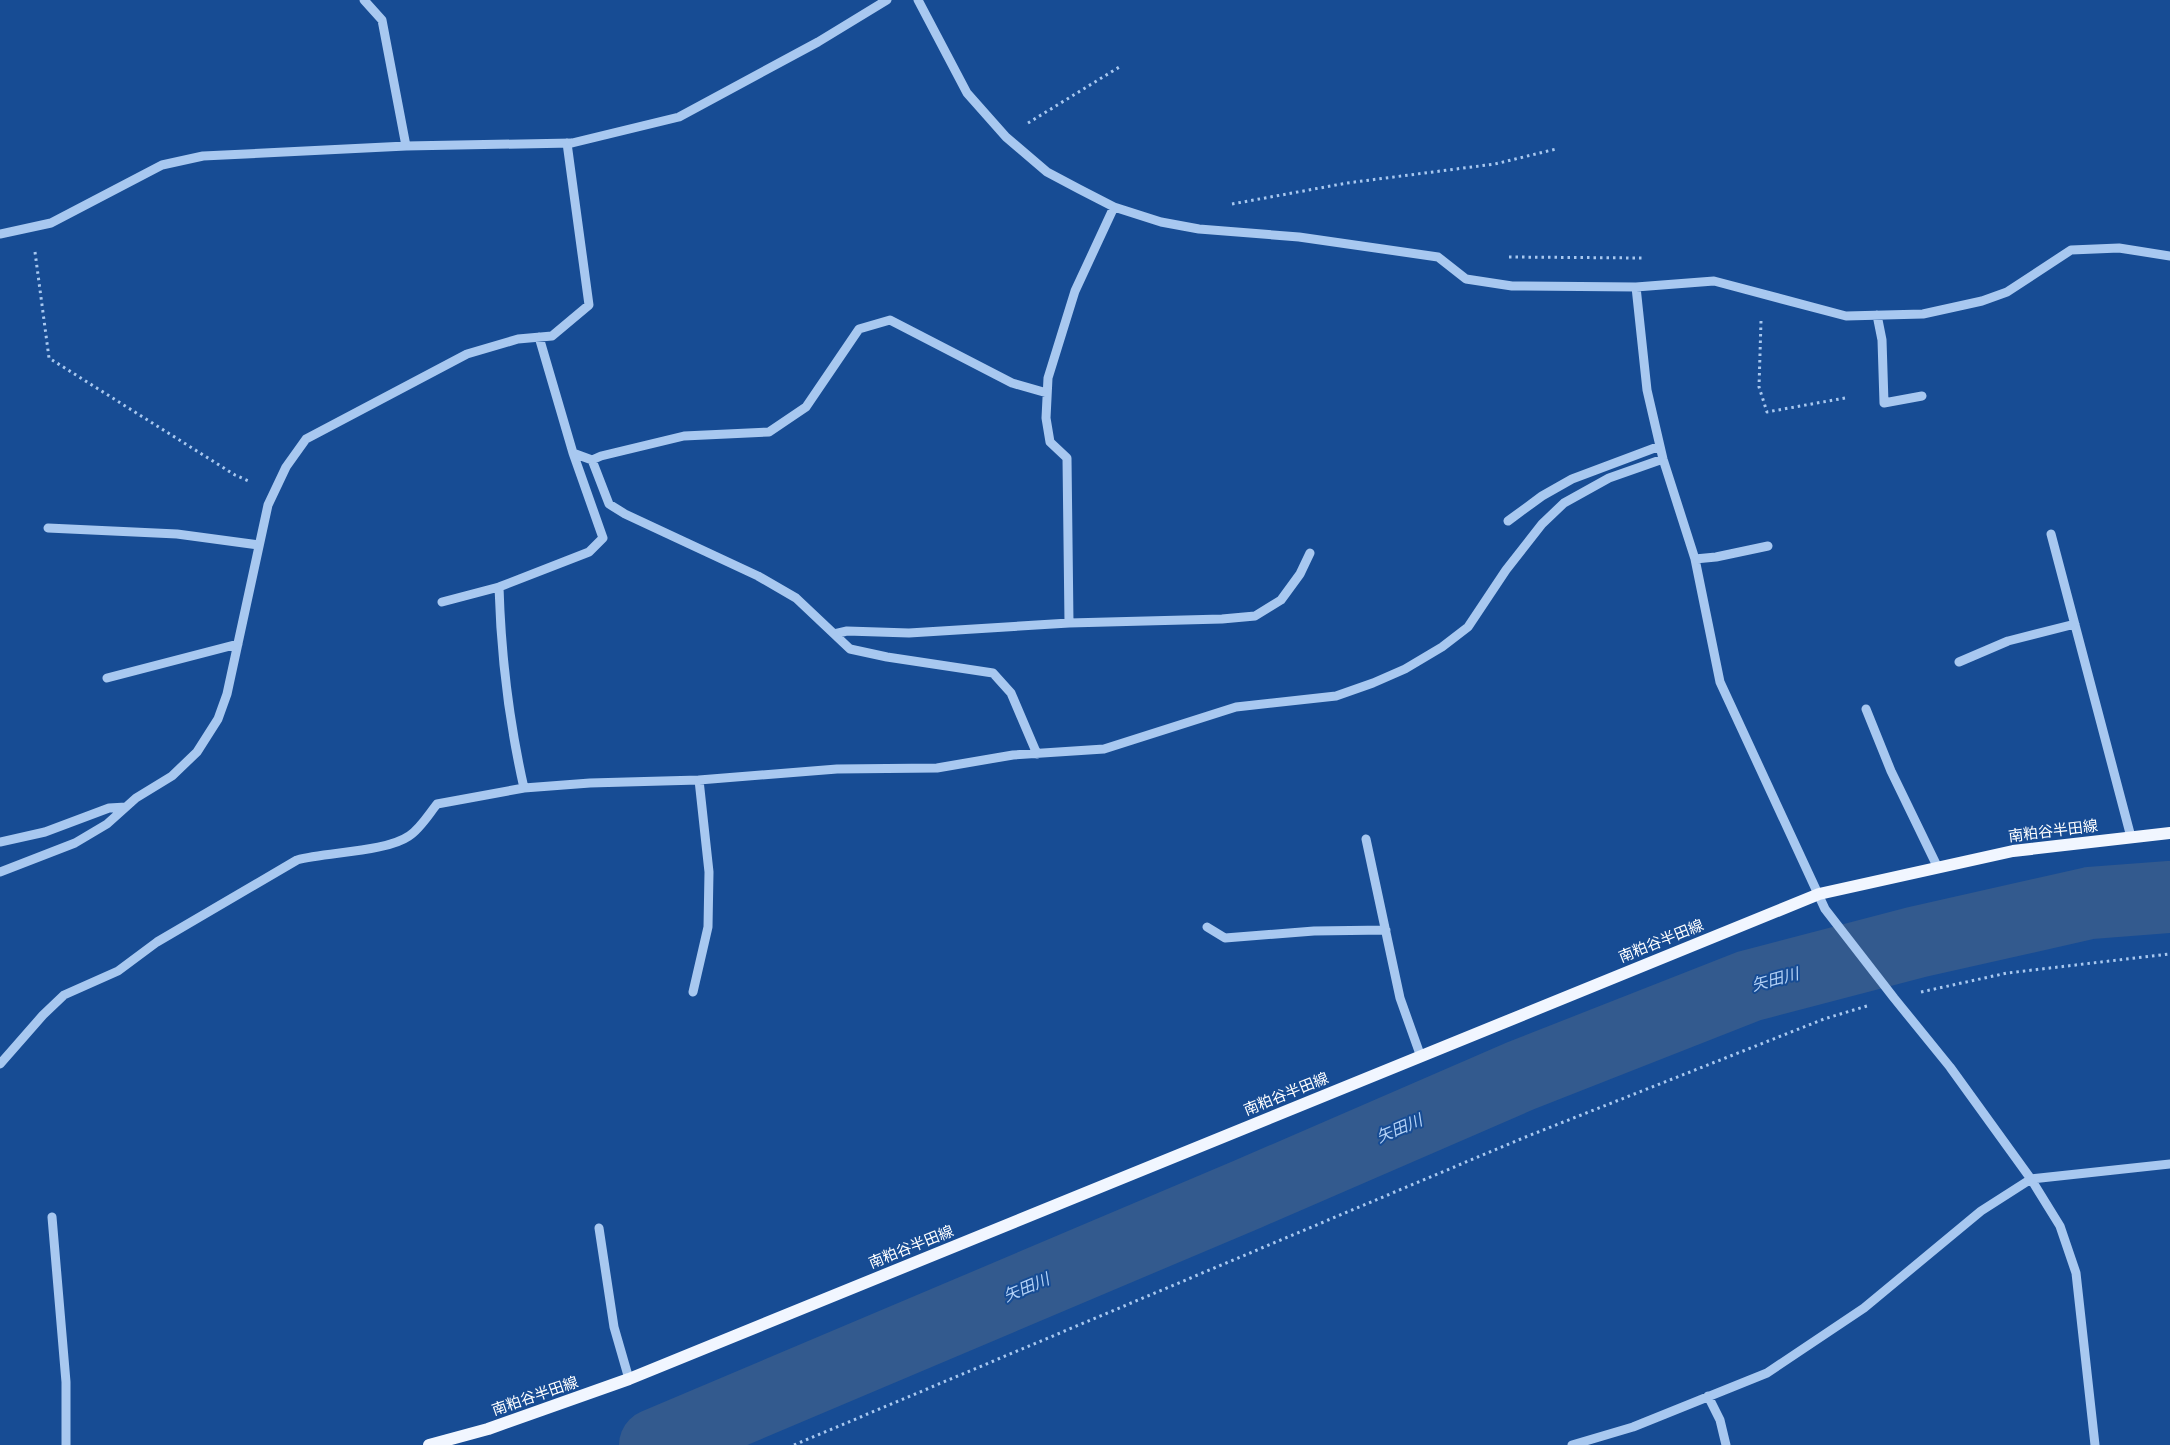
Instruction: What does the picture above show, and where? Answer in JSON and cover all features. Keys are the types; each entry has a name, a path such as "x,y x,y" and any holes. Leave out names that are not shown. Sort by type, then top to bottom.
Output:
{"main road":[{"name":"南粕谷半田線","path":"429,1445 488,1429 629,1379 1819,894 2013,851 2170,833"}],"street":[{"path":"364,0 382,20 406,146"},
{"path":"0,234 50,223 162,165 203,156 406,146 567,144 679,117 818,42 887,0"},
{"path":"918,0 966,92 1006,137 1047,172 1114,207 1162,222 1199,229 1299,238 1438,257 1466,279 1512,286 1636,286 1714,281 1846,316 1922,314 1982,302 2007,292 2071,250 2119,248 2170,256"},
{"path":"0,872 75,843 107,824 136,798 172,776 197,752 218,719 227,694 268,505 286,467 306,439 467,354 518,340 552,336 589,305 567,144"},
{"path":"1069,623 1067,458 1050,442 1046,418 1048,378 1075,290 1114,207"},
{"path":"1636,286 1647,390 1663,459 1695,559 1720,682 1826,909 1886,988 1950,1066 2031,1179 2060,1226 2076,1273 2095,1445"},
{"path":"1877,315 1882,340 1884,403 1922,396"},
{"path":"573,453 592,460 601,456 684,436 769,432 806,407 859,329 890,320 1012,383 1047,393"},
{"path":"442,602 499,587 589,552 603,538 573,453 539,338"},
{"path":"1508,521 1542,496 1572,479 1660,446"},
{"path":"0,1064 43,1015 64,995 118,971 157,942 296,860 315,855 397,844 412,835 437,804 524,788 699,780 837,769 937,768 1013,755 1104,748 1236,707 1336,696 1373,683 1405,669 1442,647 1468,627 1506,570 1542,524 1564,503 1609,478 1663,459"},
{"path":"592,460 610,504 625,514 758,576 796,598 850,649 887,657 993,673 1011,693 1037,754"},
{"path":"48,528 177,534 260,545"},
{"path":"2051,534 2131,837"},
{"path":"1695,559 1716,557 1768,546"},
{"path":"834,634 847,631 910,634 1069,623 1222,619 1255,616 1282,600 1300,574 1310,553"},
{"path":"499,587 500,633 514,743 524,788"},
{"path":"1959,662 2008,641 2075,624"},
{"path":"107,678 238,644"},
{"path":"1866,708 1891,771 1938,868"},
{"path":"693,992 708,927 709,872 699,780"},
{"path":"0,842 45,832 109,808 126,807"},
{"path":"1366,839 1400,998 1421,1057"},
{"path":"1207,927 1224,938 1314,931 1386,930"},
{"path":"1572,1445 1633,1427 1767,1373 1864,1308 1981,1211 2031,1179 2170,1164"},
{"path":"52,1216 66,1382 66,1445"},
{"path":"599,1228 614,1327 629,1379"},
{"path":"1708,1396 1720,1420 1726,1445"}],"path":[{"path":"1006,137 1122,66"},
{"path":"1227,204 1347,183 1495,164 1556,149"},
{"path":"32,227 49,358 235,475 274,493"},
{"path":"794,1445 1523,1138 1824,1019 1894,998 2007,973 2170,954"}],"waterway":[{"name":"矢田川","path":"655,1445 1248,1194 1520,1076 1749,986 1917,942 2090,903 2170,897"}]}
